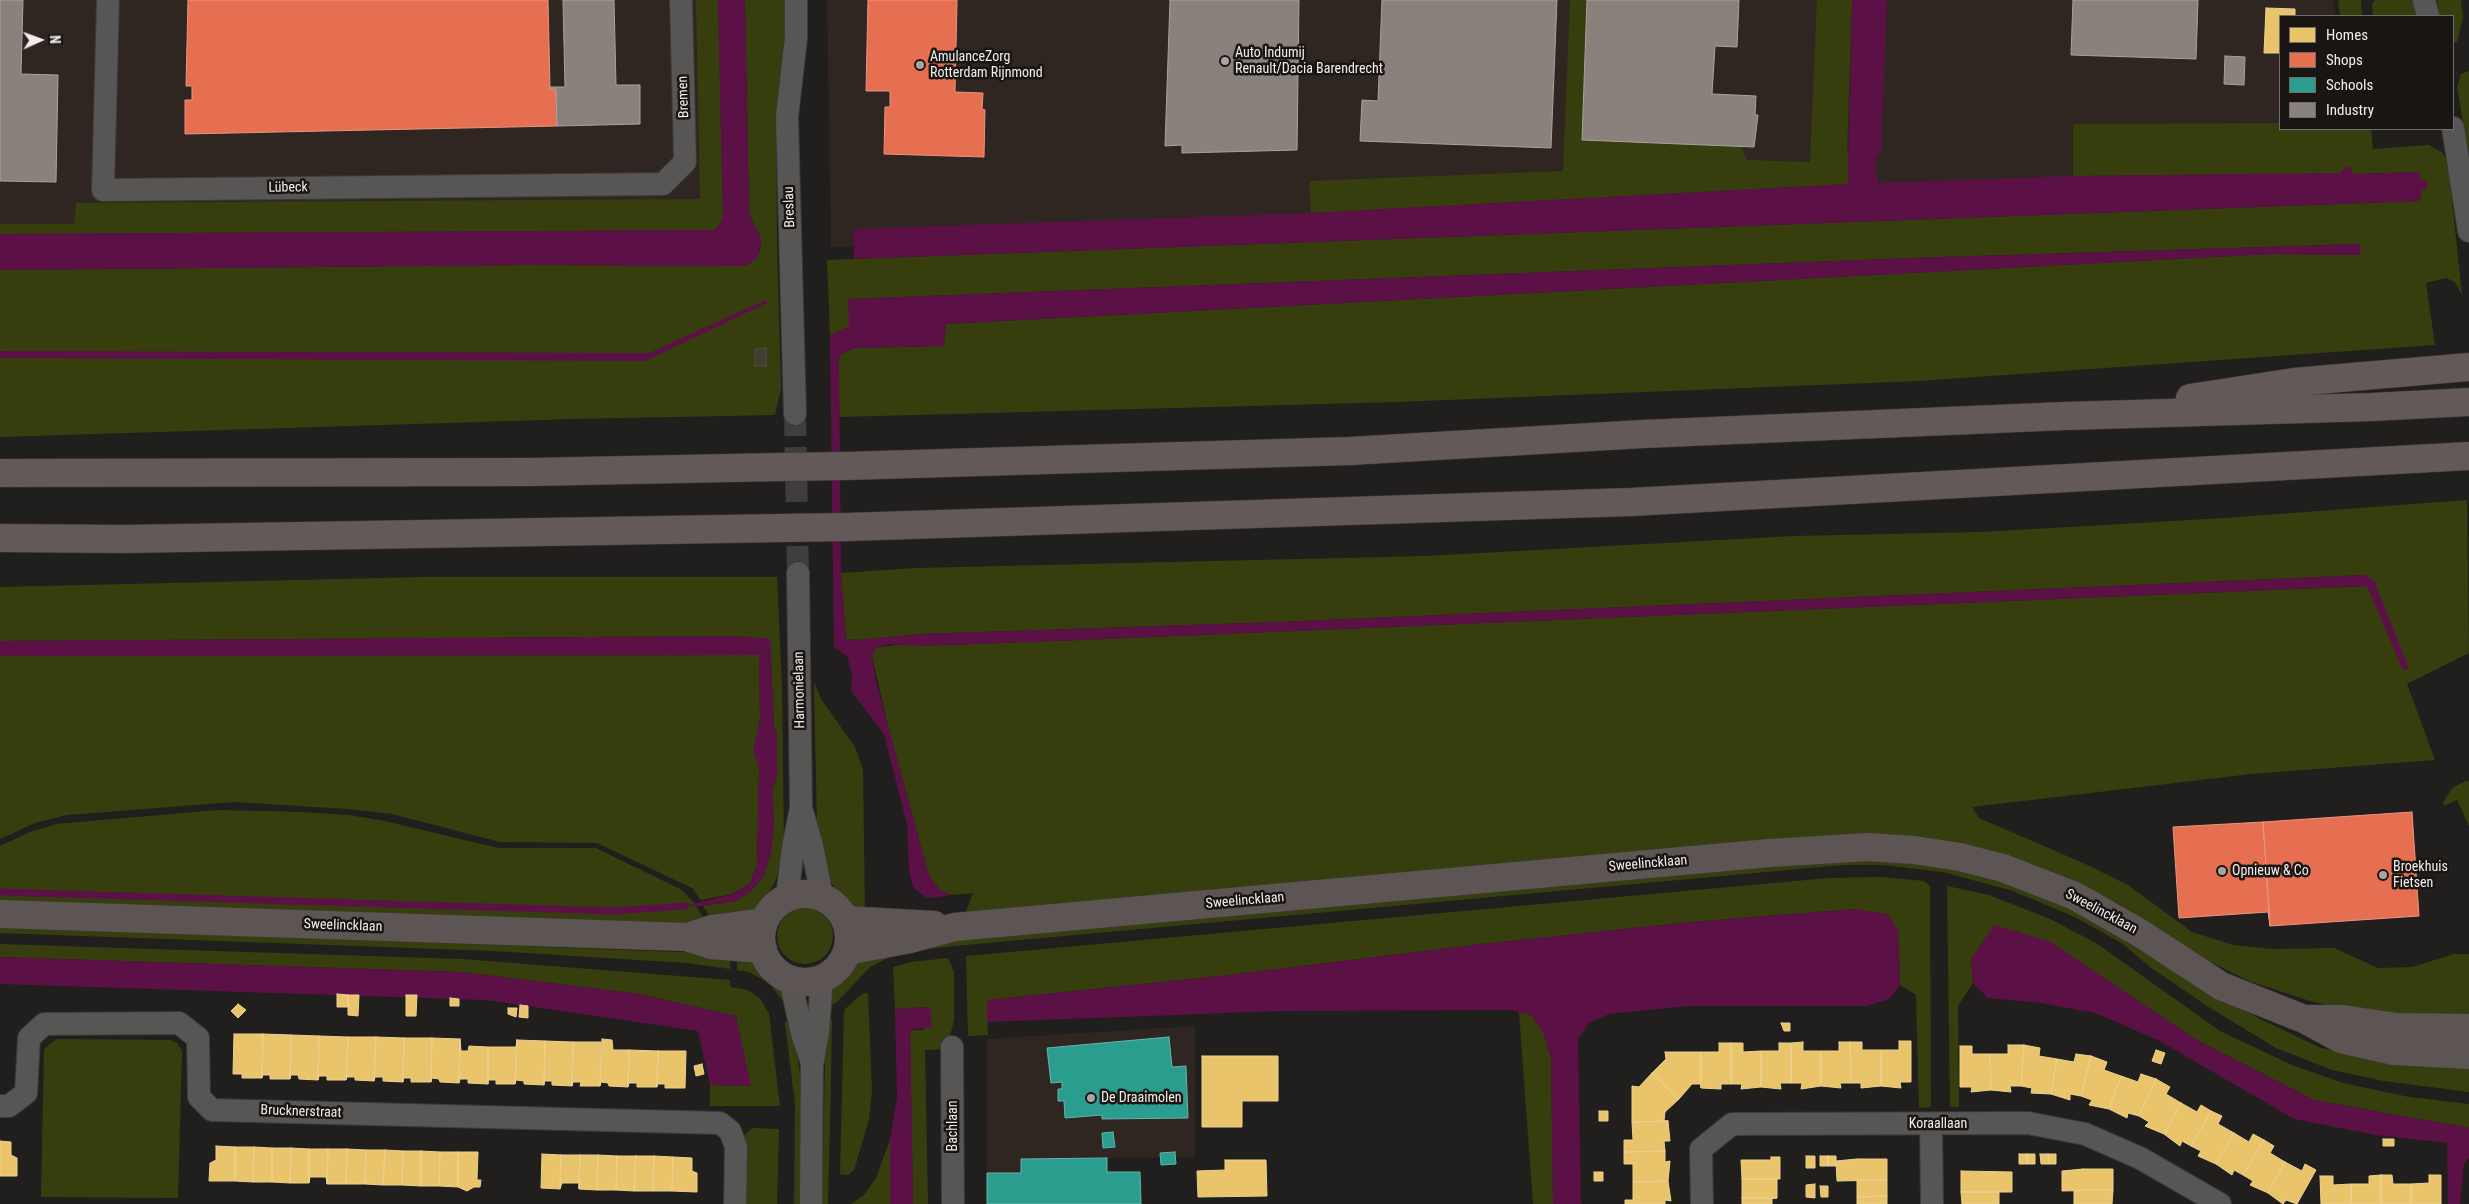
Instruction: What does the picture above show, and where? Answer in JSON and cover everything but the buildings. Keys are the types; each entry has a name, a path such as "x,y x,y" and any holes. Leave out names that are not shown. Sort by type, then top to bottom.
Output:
{"highway":[{"path":"2065,416 2294,382 2464,368"},
{"path":"0,473 521,472 846,466 1350,451 1643,434 2065,416 2372,407 2465,402"},
{"path":"0,538 133,539 847,527 1631,502 2466,457"}],"main road":[{"name":"Sweelincklaan","path":"847,951 910,939 955,927 1770,853 1876,847 1914,850 1960,857 2003,868 2075,896 2140,933 2221,986 2304,1019 2340,1039 2394,1051 2469,1055"},
{"path":"804,894 822,897 836,907 845,920 849,935 847,951 840,964 822,978 806,982 790,979 776,970 763,949 762,930 764,922 774,908 787,898 804,894"},
{"name":"Sweelincklaan","path":"0,914 686,937 711,945 763,949"},
{"name":"Sweelincklaan","path":"845,920 909,922 955,927"},
{"name":"Sweelincklaan","path":"686,937 712,929 764,922"},
{"name":"Sweelincklaan","path":"2304,1019 2342,1019 2396,1027 2469,1028"}],"street":[{"name":"Lübeck","path":"108,0 103,190 662,184"},
{"name":"Bremen","path":"662,184 686,162 681,0"},
{"name":"Breslau","path":"795,414 787,118 796,38 796,0"},
{"path":"2424,0 2428,15"},
{"path":"2453,130 2469,231"},
{"name":"Harmonielaan","path":"787,898 793,848 802,808 798,573"},
{"name":"Harmonielaan","path":"802,808 822,897"},
{"path":"811,1204 812,1065 818,1032 822,978"},
{"path":"790,979 802,1033 812,1065"},
{"name":"Brucknerstraat","path":"0,1106 9,1106 26,1093 29,1038 44,1024 179,1023 198,1038 199,1098 212,1110 720,1123 730,1131 736,1147 735,1204"},
{"name":"Bachlaan","path":"952,1047 953,1204"},
{"name":"Koraallaan","path":"1702,1204 1701,1149 1732,1124 1931,1125 2028,1123 2085,1134 2140,1158 2220,1204"},
{"path":"1931,1125 1932,1204"}],"shaded area":[{"path":"0,0 730,0 734,246 0,247"},
{"path":"718,0 745,0 749,213 761,239 758,257 747,266 529,265 0,270 0,234 715,230 723,219"},
{"path":"827,0 2333,0 2335,15 2279,15 2279,130 2354,174 1314,230 831,247"},
{"path":"1852,0 1887,0 1881,151 1875,160 1878,183 2073,176 2340,173 2346,166 2350,167 2354,174 2419,172 2420,179 2427,181 2427,189 2421,190 2420,201 854,259 854,229 1311,213 1848,184"},
{"path":"2361,244 2360,255 2271,254 946,324 944,346 853,348 839,356 841,573 846,639 858,640 921,634 1278,622 2365,575 2374,580 2409,669 2403,670 2367,586 1056,641 919,646 891,644 876,648 872,656 876,681 929,876 940,890 950,895 933,898 925,897 913,887 909,870 907,825 884,734 851,691 852,674 847,656 834,647 830,335 849,327 848,299 1912,258"},
{"path":"765,300 767,303 645,361 0,358 0,351 649,353"},
{"path":"736,636 770,639 774,728 777,735 777,775 772,791 774,822 771,853 764,875 752,890 736,901 703,906 685,906 733,894 750,883 757,865 759,767 753,750 760,719 759,655 0,656 0,641"},
{"path":"1855,909 1888,914 1898,931 1900,985 1889,999 1867,1006 1688,1006 1609,1014 1589,1023 1578,1039 1581,1204 1553,1204 1551,1058 1543,1031 1531,1015 1512,1010 1280,1011 987,1022 987,1000 1220,976 1482,944 1691,922"},
{"path":"1994,925 2049,941 2197,1040 2314,1100 2469,1128 2469,1158 2464,1163 2460,1204 2448,1204 2447,1143 2376,1135 2294,1119 2158,1040 2095,1013 2041,1003 1988,998 1973,983 1971,959"},
{"path":"0,957 461,972 639,994 736,1016 751,1086 710,1085 698,1031 486,1000 0,984"},
{"path":"930,1007 932,1027 910,1030 913,1204 890,1204 890,1140 897,1097 895,1009"},
{"name":"De Draaimolen","path":"1195,1026 1195,1157 1021,1159 1021,1173 987,1173 987,1039"}],"green space":[{"path":"696,0 718,0 723,219 715,230 0,234 0,224 74,224 76,203 700,199"},
{"path":"745,0 786,0 787,33 776,109 781,388 775,415 573,419 0,437 0,270 529,265 747,266 760,250 761,239 749,213"},
{"path":"1570,0 1587,0 1582,140 1741,146 1747,160 1810,162 1817,0 1852,0 1847,150 1850,160 1848,184 1311,213 1309,181 1563,171"},
{"path":"2338,0 2361,0 2362,15 2340,15"},
{"path":"2375,0 2414,0 2418,15 2373,15 2372,4"},
{"path":"2437,0 2461,0 2463,18 2457,42 2454,43 2454,15 2440,15"},
{"path":"2469,71 2469,155 2457,87 2461,74"},
{"path":"2279,123 2279,130 2371,130 2373,149 2429,145 2443,153 2448,163 2462,295 2455,282 2446,278 2426,283 2435,345 1918,381 1397,402 839,417 839,356 853,348 944,346 946,324 2271,254 2360,255 2360,244 1912,258 849,299 849,327 830,335 827,260 2420,201 2421,189 2426,189 2427,181 2420,179 2419,172 2354,174 2346,166 2340,173 2073,176 2073,124"},
{"path":"2467,500 2469,653 2407,684 2435,760 2251,774 1972,807 1979,818 2083,863 2128,885 2192,932 2233,945 2273,949 2334,948 2378,968 2413,967 2453,954 2469,954 2469,1020 2364,1014 2310,1001 2249,981 2203,958 2119,904 2065,877 1996,852 1924,837 1864,833 965,914 973,893 950,895 940,890 929,876 889,730 872,656 876,648 908,643 919,646 1056,641 2368,586 2403,670 2365,575 1278,622 921,634 858,640 846,639 841,573 916,568 1427,556 1793,536 1982,532 2225,518"},
{"path":"426,577 777,577 782,685 784,848 776,880 767,896 749,915 714,923 703,906 736,901 752,890 764,875 771,853 774,822 772,791 777,775 777,735 774,728 770,639 736,636 0,641 0,587"},
{"path":"759,655 760,719 754,750 759,767 757,865 750,883 732,894 701,900 692,888 597,843 500,842 392,814 348,809 234,802 67,815 35,823 0,839 0,656"},
{"path":"814,682 821,699 855,747 863,769 865,916 855,912 846,903 830,881 824,866 817,827"},
{"path":"2469,781 2469,826 2457,800 2444,806 2443,802 2453,787"},
{"path":"218,810 349,815 385,821 498,848 596,848 682,890 695,904 707,924 0,905 0,846 30,832 56,824"},
{"path":"1857,856 1960,866 2062,899 2256,1017 2321,1048 2371,1058 2469,1065 2469,1092 2384,1081 2332,1070 2276,1048 2207,1006 2150,967 2123,944 2077,918 2013,891 1943,872 1883,865 1843,865 954,946 898,953 870,967 836,1003 826,1007 836,980 852,963 936,942"},
{"path":"1881,877 1924,881 1930,886 1931,1107 1919,1108 1916,995 1900,985 1898,931 1855,909 1691,922 1482,944 1220,976 987,1000 988,1035 968,1036 966,956 1829,878"},
{"path":"1947,886 1989,895 2050,919 2096,943 2220,1031 2292,1065 2343,1083 2409,1097 2469,1104 2469,1128 2314,1100 2197,1040 1971,959 1973,983 1958,1006 1959,1107 1950,1107"},
{"path":"805,908 816,910 825,916 831,925 833,936 831,947 825,956 816,962 805,964 794,962 785,956 779,947 777,936 779,925 785,916 794,910"},
{"path":"0,926 730,954 730,969 687,963 494,951 0,933"},
{"path":"0,944 462,959 730,980 730,987 747,990 760,998 769,1014 780,1106 710,1106 710,1085 750,1086 736,1016 639,994 461,972 0,957"},
{"path":"737,956 756,960 772,975 783,990 788,1008 769,983 749,972 737,970"},
{"path":"948,958 954,972 954,1020 947,1049 925,1050 928,1204 913,1204 910,1030 924,1030 930,1007 895,1009 893,967 911,962"},
{"path":"868,993 872,1091 869,1120 854,1170 848,1175 840,1174 844,1010 862,994"},
{"path":"1519,1012 1531,1015 1543,1031 1551,1058 1553,1204 1533,1204"},
{"path":"826,1017 830,1017 832,1020 831,1076 828,1204 822,1204"},
{"path":"792,1019 802,1089 801,1204 794,1204 795,1105 785,1022"},
{"path":"56,1039 171,1040 177,1043 182,1051 178,1198 41,1197 44,1049"},
{"path":"752,1128 779,1129 777,1204 745,1204 746,1145 744,1136"},
{"path":"890,1140 890,1204 851,1204 864,1195 876,1178"}],"waterway":[{"path":"0,892 614,911 685,906"}],"tunnel":[{"path":"795,414 798,573"}],"place":[{"name":"Auto Indumij Renault/Dacia Barendrecht","path":"1225,61"},
{"name":"AmulanceZorg Rotterdam Rijnmond","path":"920,65"},
{"name":"Opnieuw & Co","path":"2222,871"},
{"name":"Broekhuis Fietsen","path":"2383,875"},
{"name":"De Draaimolen","path":"1091,1098"}]}
